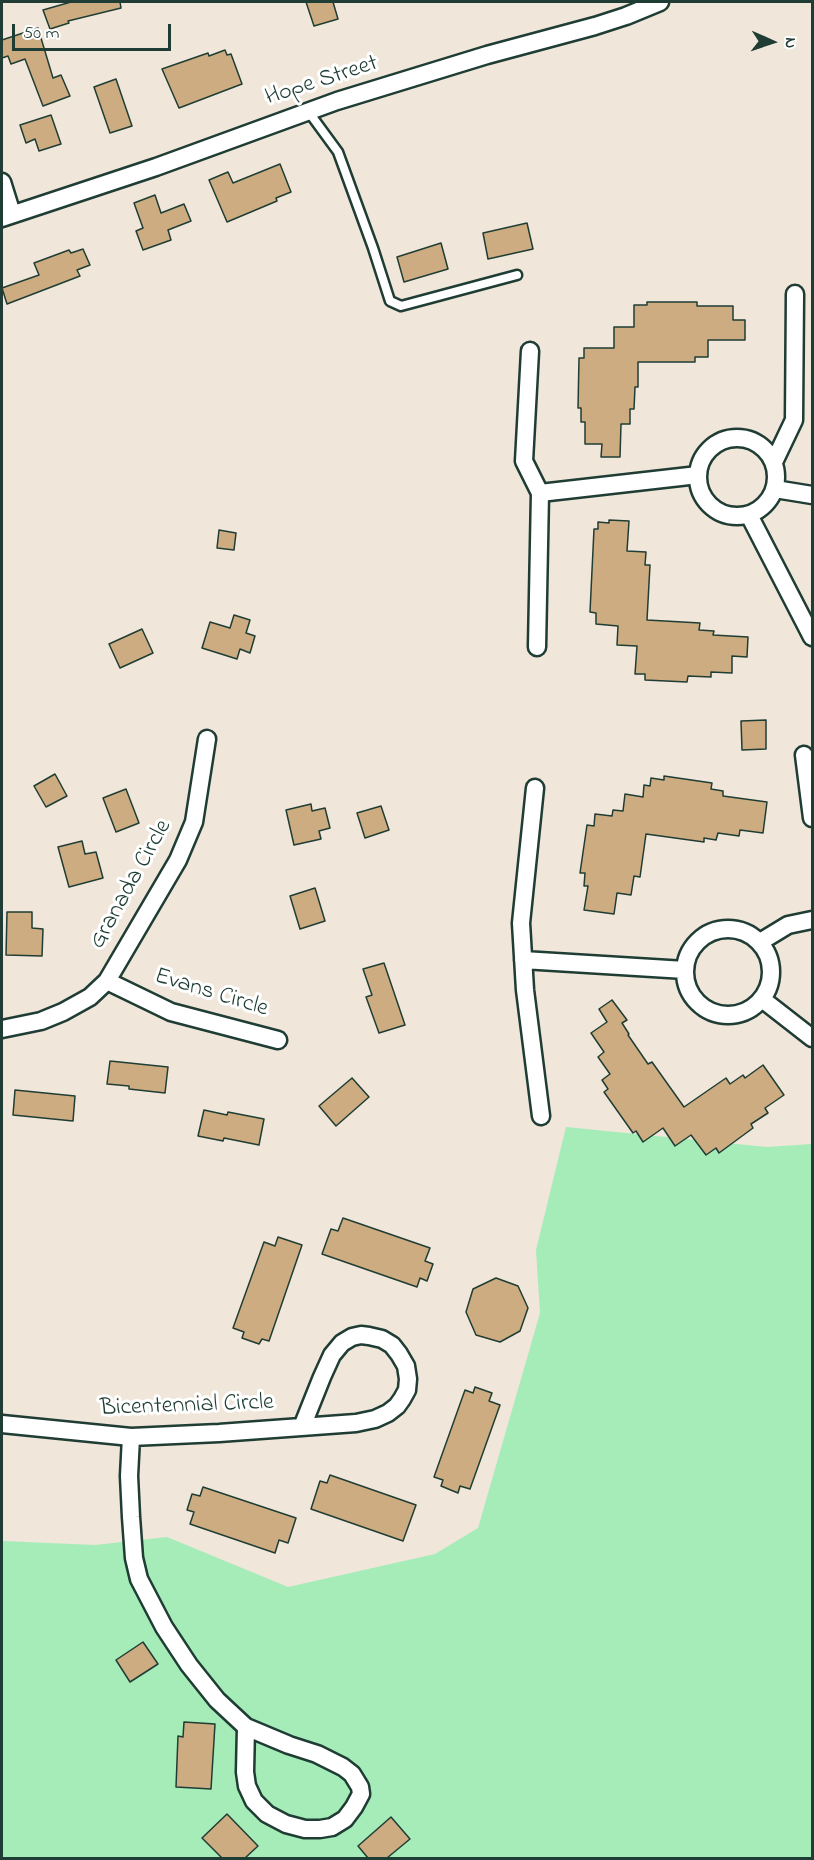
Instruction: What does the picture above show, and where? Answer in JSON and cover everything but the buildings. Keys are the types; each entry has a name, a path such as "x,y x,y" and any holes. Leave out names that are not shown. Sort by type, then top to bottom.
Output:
{"street":[{"name":"Hope Street","path":"7,216 156,167 308,111 487,55 594,26 660,2"},
{"path":"2,182 7,216"},
{"path":"774,462 794,420 795,294"},
{"path":"530,351 524,461 540,493 537,647"},
{"path":"741,437 761,445 774,462 777,471 775,489 769,501 761,509 749,515 731,516 713,508 705,499 699,488 698,475 700,464 712,447 721,441 741,437"},
{"path":"540,493 698,475"},
{"path":"775,489 813,495"},
{"path":"749,515 813,637"},
{"name":"Granada Circle","path":"107,981 178,860 194,822 207,739"},
{"path":"804,755 813,818"},
{"path":"535,788 521,923 525,990 541,1116"},
{"path":"760,942 788,925 813,920"},
{"path":"720,928 735,928 749,933 760,942 769,958 772,977 762,999 753,1008 742,1013 718,1014 698,1003 690,993 685,970 688,955 695,943 707,933 720,928"},
{"path":"523,960 685,970"},
{"path":"2,1029 41,1021 63,1012 90,997 107,981"},
{"name":"Evans Circle","path":"107,981 171,1012 278,1040"},
{"path":"762,999 813,1038"},
{"name":"Bicentennial Circle","path":"2,1424 131,1437 356,1423 375,1419 388,1413 397,1406 407,1390 406,1366 392,1345 382,1339 361,1335 342,1343 332,1355 302,1426"},
{"path":"131,1437 130,1517 134,1558 139,1579 164,1627 189,1665 217,1700 246,1727 317,1754 352,1774 360,1787 361,1794 345,1819 332,1827 305,1829 286,1824 267,1814 254,1801 247,1786 244,1752 246,1727"}],"lane":[{"path":"308,111 338,152 390,301 401,306 517,275"}],"green space":[{"path":"566,1127 767,1147 812,1144 812,1858 2,1858 2,1541 95,1545 167,1537 288,1587 435,1554 478,1528 540,1313 536,1250"}]}
